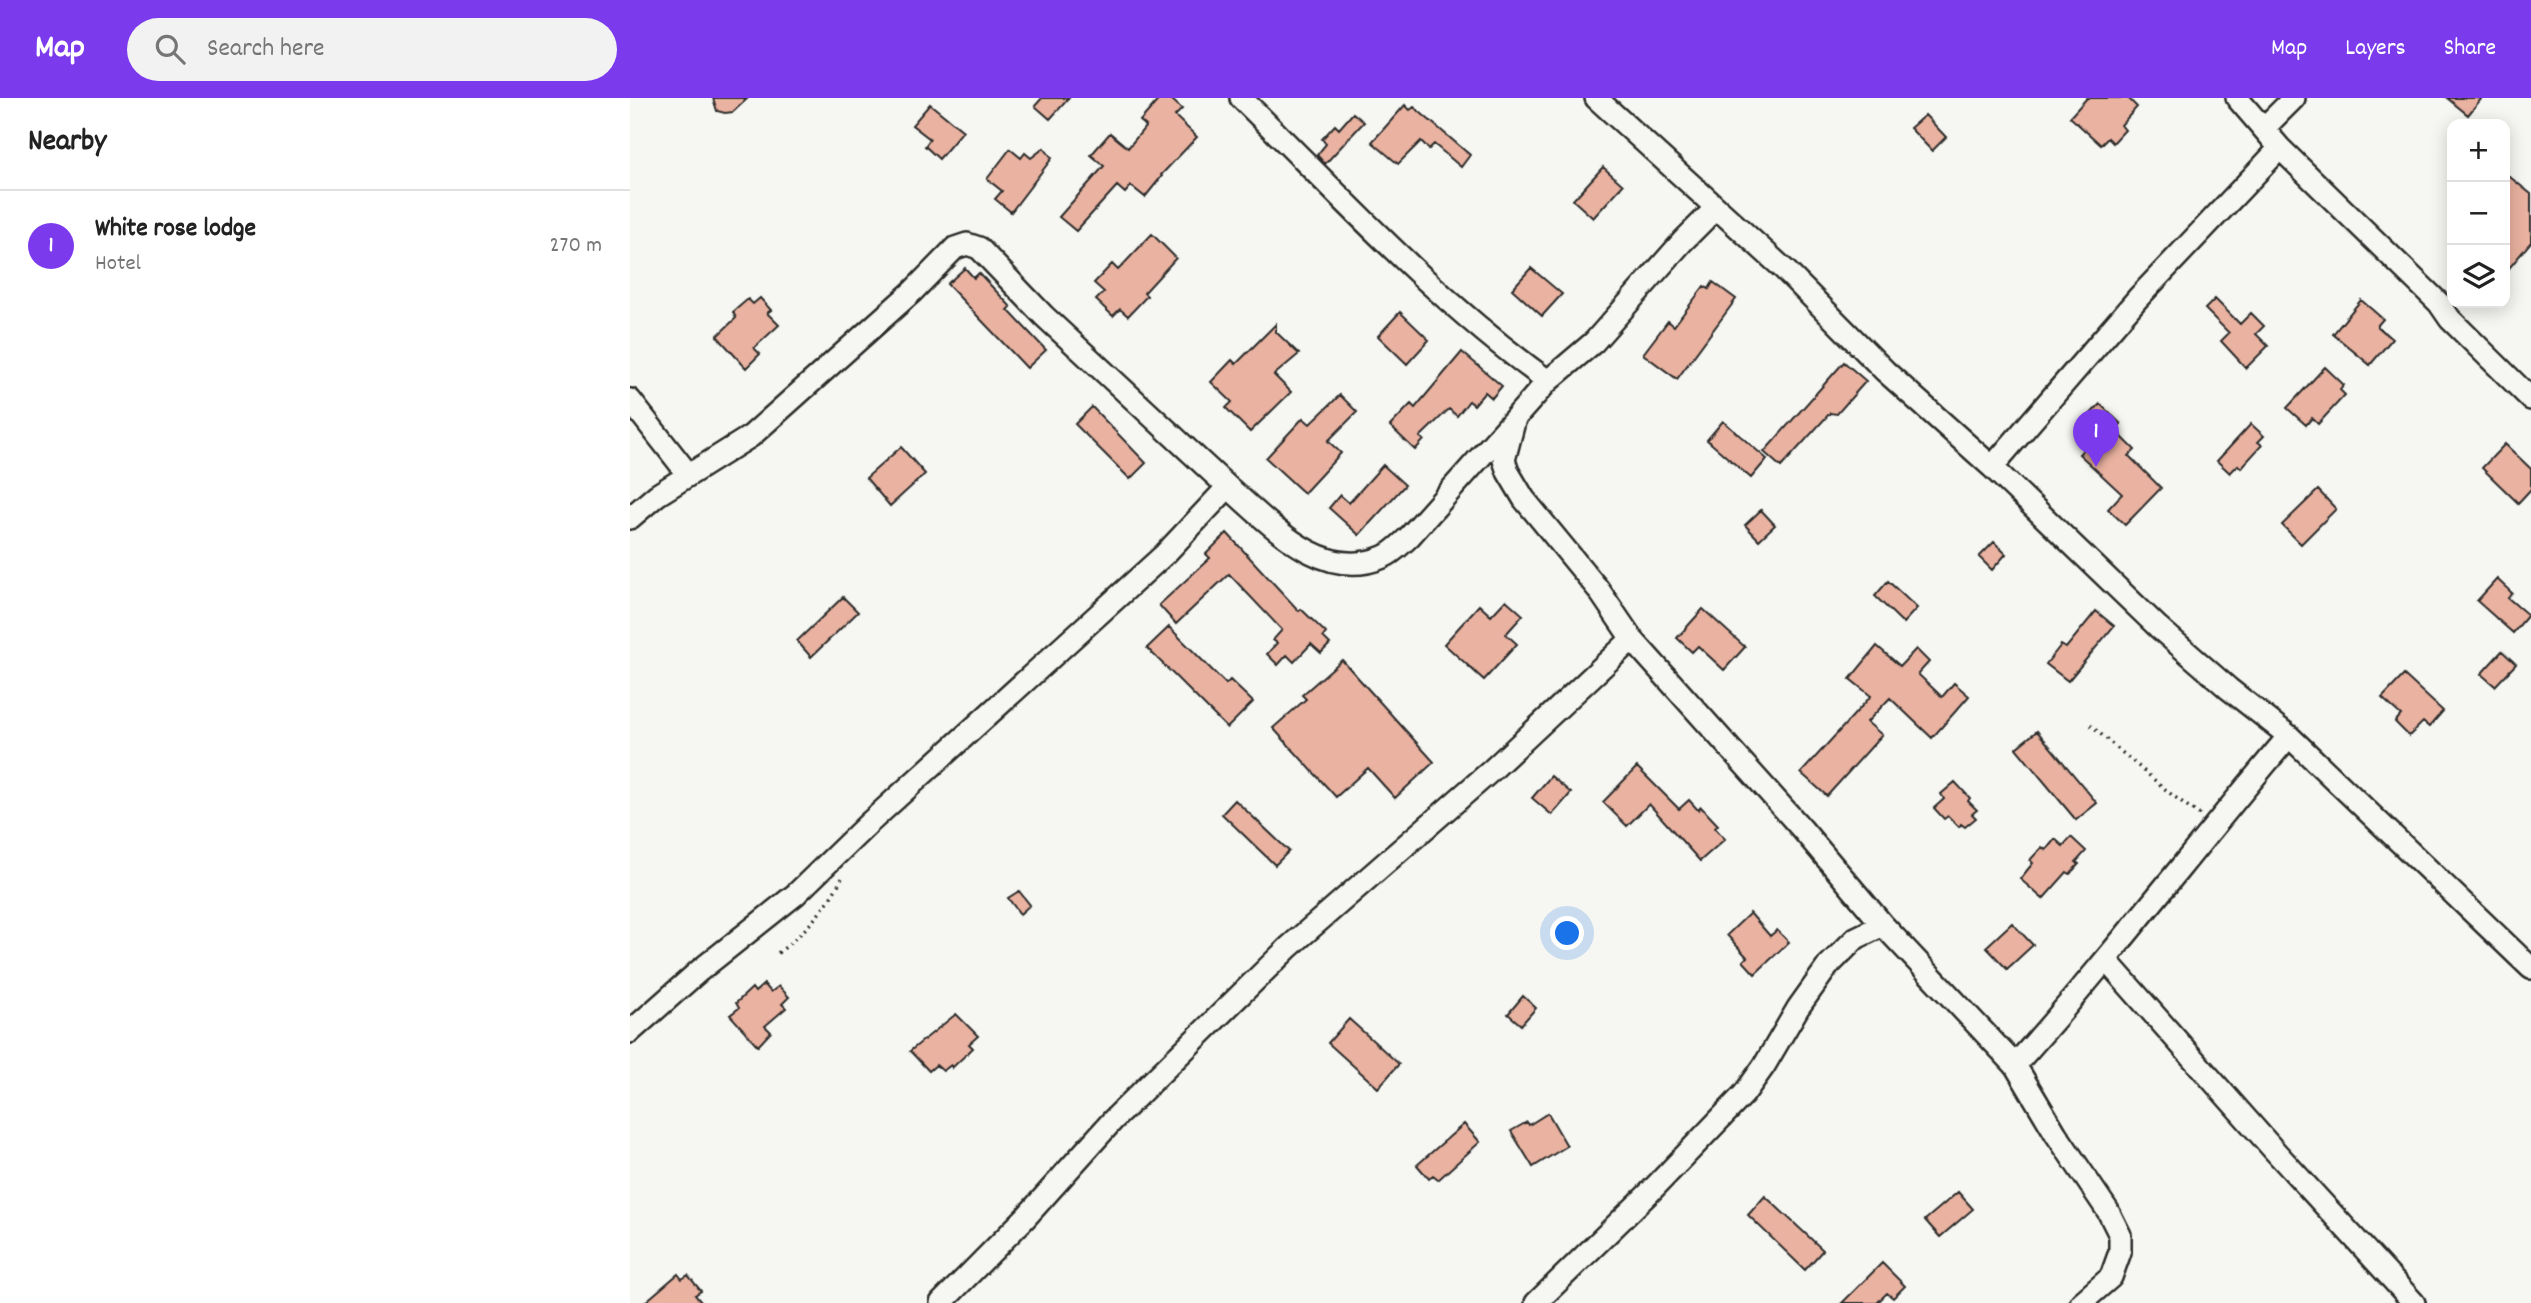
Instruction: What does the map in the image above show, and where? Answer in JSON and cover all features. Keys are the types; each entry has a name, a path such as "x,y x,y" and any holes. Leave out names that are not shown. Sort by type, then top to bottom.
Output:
{"street":[{"path":"1241,98 1406,262 1548,381"},
{"path":"1595,98 1785,270 1885,371 1992,467 2158,627 2229,689 2289,736 2531,968"},
{"path":"2237,98 2280,148 2421,285 2439,303 2450,320 2531,399"},
{"path":"2264,128 2294,98"},
{"path":"1992,467 2138,299 2280,148"},
{"path":"630,518 657,495 751,436 913,291 955,248 967,244 979,248 1054,325 1280,532 1318,557 1361,564 1386,556 1409,537 1548,381 1594,342 1683,241 1716,208"},
{"path":"630,400 688,474"},
{"path":"1516,417 1504,460 1524,499 1598,589 1632,639 1802,829 1883,925 2015,1065 2108,1211 2120,1235 2120,1252 2111,1277 2081,1303"},
{"path":"630,1032 699,971 796,894 868,824 1165,554 1228,487"},
{"path":"941,1303 1026,1217 1113,1120 1289,947 1492,770 1632,639"},
{"path":"2015,1065 2106,960 2213,825 2289,736"},
{"path":"1536,1303 1650,1192 1744,1094 1828,966 1856,938 1883,925"},
{"path":"2106,960 2414,1303"}],"path":[{"path":"2090,725 2172,795 2213,825"},
{"path":"778,953 815,920 832,898 846,870"}],"building":[{"path":"713,98 748,98 733,112 725,113 717,111"},
{"path":"1042,98 1069,98 1050,119 1035,106"},
{"path":"1160,98 1170,98 1182,109 1175,116 1197,137 1161,175 1145,197 1131,186 1125,193 1117,186 1076,231 1059,217 1104,166 1091,155 1110,133 1128,148 1146,126 1140,121"},
{"path":"2087,98 2128,98 2137,107 2121,125 2125,130 2113,143 2108,138 2101,145 2070,117"},
{"path":"2447,98 2482,98 2468,115"},
{"path":"930,104 963,131 939,159 925,146 930,139 912,125"},
{"path":"1405,105 1410,110 1414,107 1470,155 1461,167 1434,144 1429,149 1421,141 1398,164 1372,142"},
{"path":"1353,113 1364,122 1325,164 1317,155 1326,144 1322,139 1335,125 1339,129"},
{"path":"1925,115 1946,137 1932,151 1910,128"},
{"path":"1044,148 1052,158 1011,212 995,199 1002,191 987,179 1010,149 1021,158 1025,153 1031,158"},
{"path":"1603,167 1623,185 1593,218 1573,200"},
{"path":"2510,177 2531,194 2531,242 2510,267"},
{"path":"1152,234 1176,258 1144,293 1147,296 1128,316 1120,309 1113,316 1096,300 1104,292 1094,283 1112,264 1118,270"},
{"path":"965,268 974,278 979,273 1011,307 1008,310 1046,350 1027,368 947,284"},
{"path":"1531,268 1562,294 1542,316 1512,289"},
{"path":"1713,282 1736,299 1677,379 1643,354 1668,321 1674,326 1704,286 1709,289"},
{"path":"760,298 771,310 767,313 779,325 754,348 760,354 746,368 717,336 736,318 733,312 748,299 753,304"},
{"path":"2215,299 2240,324 2251,313 2264,326 2256,334 2268,346 2246,368 2221,341 2229,333 2205,309"},
{"path":"2361,300 2383,319 2377,326 2392,339 2370,365 2333,334"},
{"path":"1400,312 1429,340 1407,364 1378,336"},
{"path":"1276,324 1276,332 1299,354 1274,375 1291,392 1250,432 1226,408 1232,402 1211,382 1232,360 1236,364"},
{"path":"1462,352 1502,386 1492,398 1485,392 1474,405 1469,401 1457,416 1449,409 1420,437 1424,440 1415,450 1390,426 1411,404 1415,408"},
{"path":"1844,362 1866,381 1837,414 1830,413 1781,467 1764,452"},
{"path":"2325,367 2344,385 2340,390 2345,395 2318,424 2312,418 2306,425 2287,408"},
{"path":"1340,395 1357,412 1328,441 1341,453 1304,493 1266,458 1303,418 1310,424"},
{"path":"2100,404 2121,424 2115,430 2135,450 2129,456 2161,488 2125,525 2108,509 2122,494 2079,454 2090,443 2082,435 2091,425 2085,420"},
{"path":"1092,407 1146,463 1130,479 1075,424"},
{"path":"1723,421 1767,459 1751,478 1707,440"},
{"path":"2251,424 2264,436 2258,442 2262,445 2241,468 2238,465 2230,473 2217,461"},
{"path":"2505,444 2531,469 2531,489 2518,503 2482,468"},
{"path":"901,447 925,474 890,506 866,478"},
{"path":"1383,465 1405,485 1359,535 1329,508 1340,495 1349,503"},
{"path":"2318,490 2336,509 2301,544 2282,525"},
{"path":"1761,510 1775,525 1759,540 1745,525"},
{"path":"1227,533 1299,611 1301,609 1326,633 1323,637 1330,644 1321,653 1311,644 1294,662 1287,655 1278,665 1267,654 1277,643 1273,640 1282,630 1229,574 1176,624 1159,605 1210,558 1206,554"},
{"path":"1994,542 2006,554 1992,570 1979,557"},
{"path":"2497,579 2512,593 2508,598 2528,615 2513,633 2477,601"},
{"path":"1888,581 1917,608 1903,623 1875,596"},
{"path":"843,597 858,612 811,657 797,641"},
{"path":"1506,600 1523,615 1506,634 1517,644 1484,680 1444,644 1479,605 1491,616"},
{"path":"1703,609 1745,647 1724,670 1698,646 1692,652 1677,638"},
{"path":"2096,611 2114,626 2068,681 2046,664 2061,645 2066,648"},
{"path":"1169,627 1226,684 1230,680 1253,702 1227,728 1147,648"},
{"path":"1877,646 1900,666 1916,649 1929,662 1918,674 1942,697 1954,683 1969,696 1932,738 1890,698 1867,722 1882,735 1827,796 1801,773 1871,696 1850,679"},
{"path":"2502,651 2516,664 2495,686 2481,674"},
{"path":"1342,660 1434,762 1395,798 1368,768 1336,797 1273,728 1306,699 1302,695"},
{"path":"2404,675 2443,711 2429,727 2423,722 2409,736 2395,722 2401,715 2382,698"},
{"path":"2037,731 2097,803 2076,820 2016,748"},
{"path":"1637,767 1679,809 1689,800 1698,810 1701,807 1718,825 1715,828 1725,839 1700,861 1649,804 1627,826 1603,802"},
{"path":"1551,776 1571,793 1552,815 1532,798"},
{"path":"1955,782 1977,810 1972,814 1976,818 1965,827 1961,824 1959,827 1948,816 1944,819 1934,808 1944,799 1941,794"},
{"path":"1235,800 1289,851 1275,865 1222,814"},
{"path":"2071,837 2086,851 2076,862 2079,864 2070,874 2067,872 2043,899 2020,879 2033,863 2030,860 2042,847 2046,850 2055,839 2063,846"},
{"path":"1019,891 1030,905 1020,914 1008,898"},
{"path":"1750,913 1770,936 1777,930 1789,942 1755,974 1743,961 1747,957 1727,935"},
{"path":"2012,923 2033,945 2007,969 1986,947"},
{"path":"764,984 771,992 779,986 789,997 782,1004 786,1008 765,1026 771,1032 758,1046 730,1015 739,1008 736,1003 752,988 755,992"},
{"path":"1523,996 1536,1008 1521,1025 1508,1014"},
{"path":"956,1014 978,1036 969,1044 973,1048 952,1068 951,1065 943,1071 936,1065 929,1071 910,1051"},
{"path":"1349,1019 1399,1064 1378,1088 1328,1043"},
{"path":"1548,1113 1567,1146 1533,1167 1511,1131 1527,1122 1529,1125"},
{"path":"1464,1124 1480,1142 1438,1180 1433,1176 1429,1179 1417,1165"},
{"path":"1958,1192 1973,1209 1940,1237 1925,1220"},
{"path":"1765,1196 1823,1250 1805,1270 1748,1215"},
{"path":"1882,1263 1905,1286 1893,1298 1887,1293 1877,1303 1842,1303"},
{"path":"678,1274 682,1279 688,1275 701,1291 695,1295 702,1303 644,1303"}],"place":[{"name":"White rose lodge","path":"2096,467"}]}
